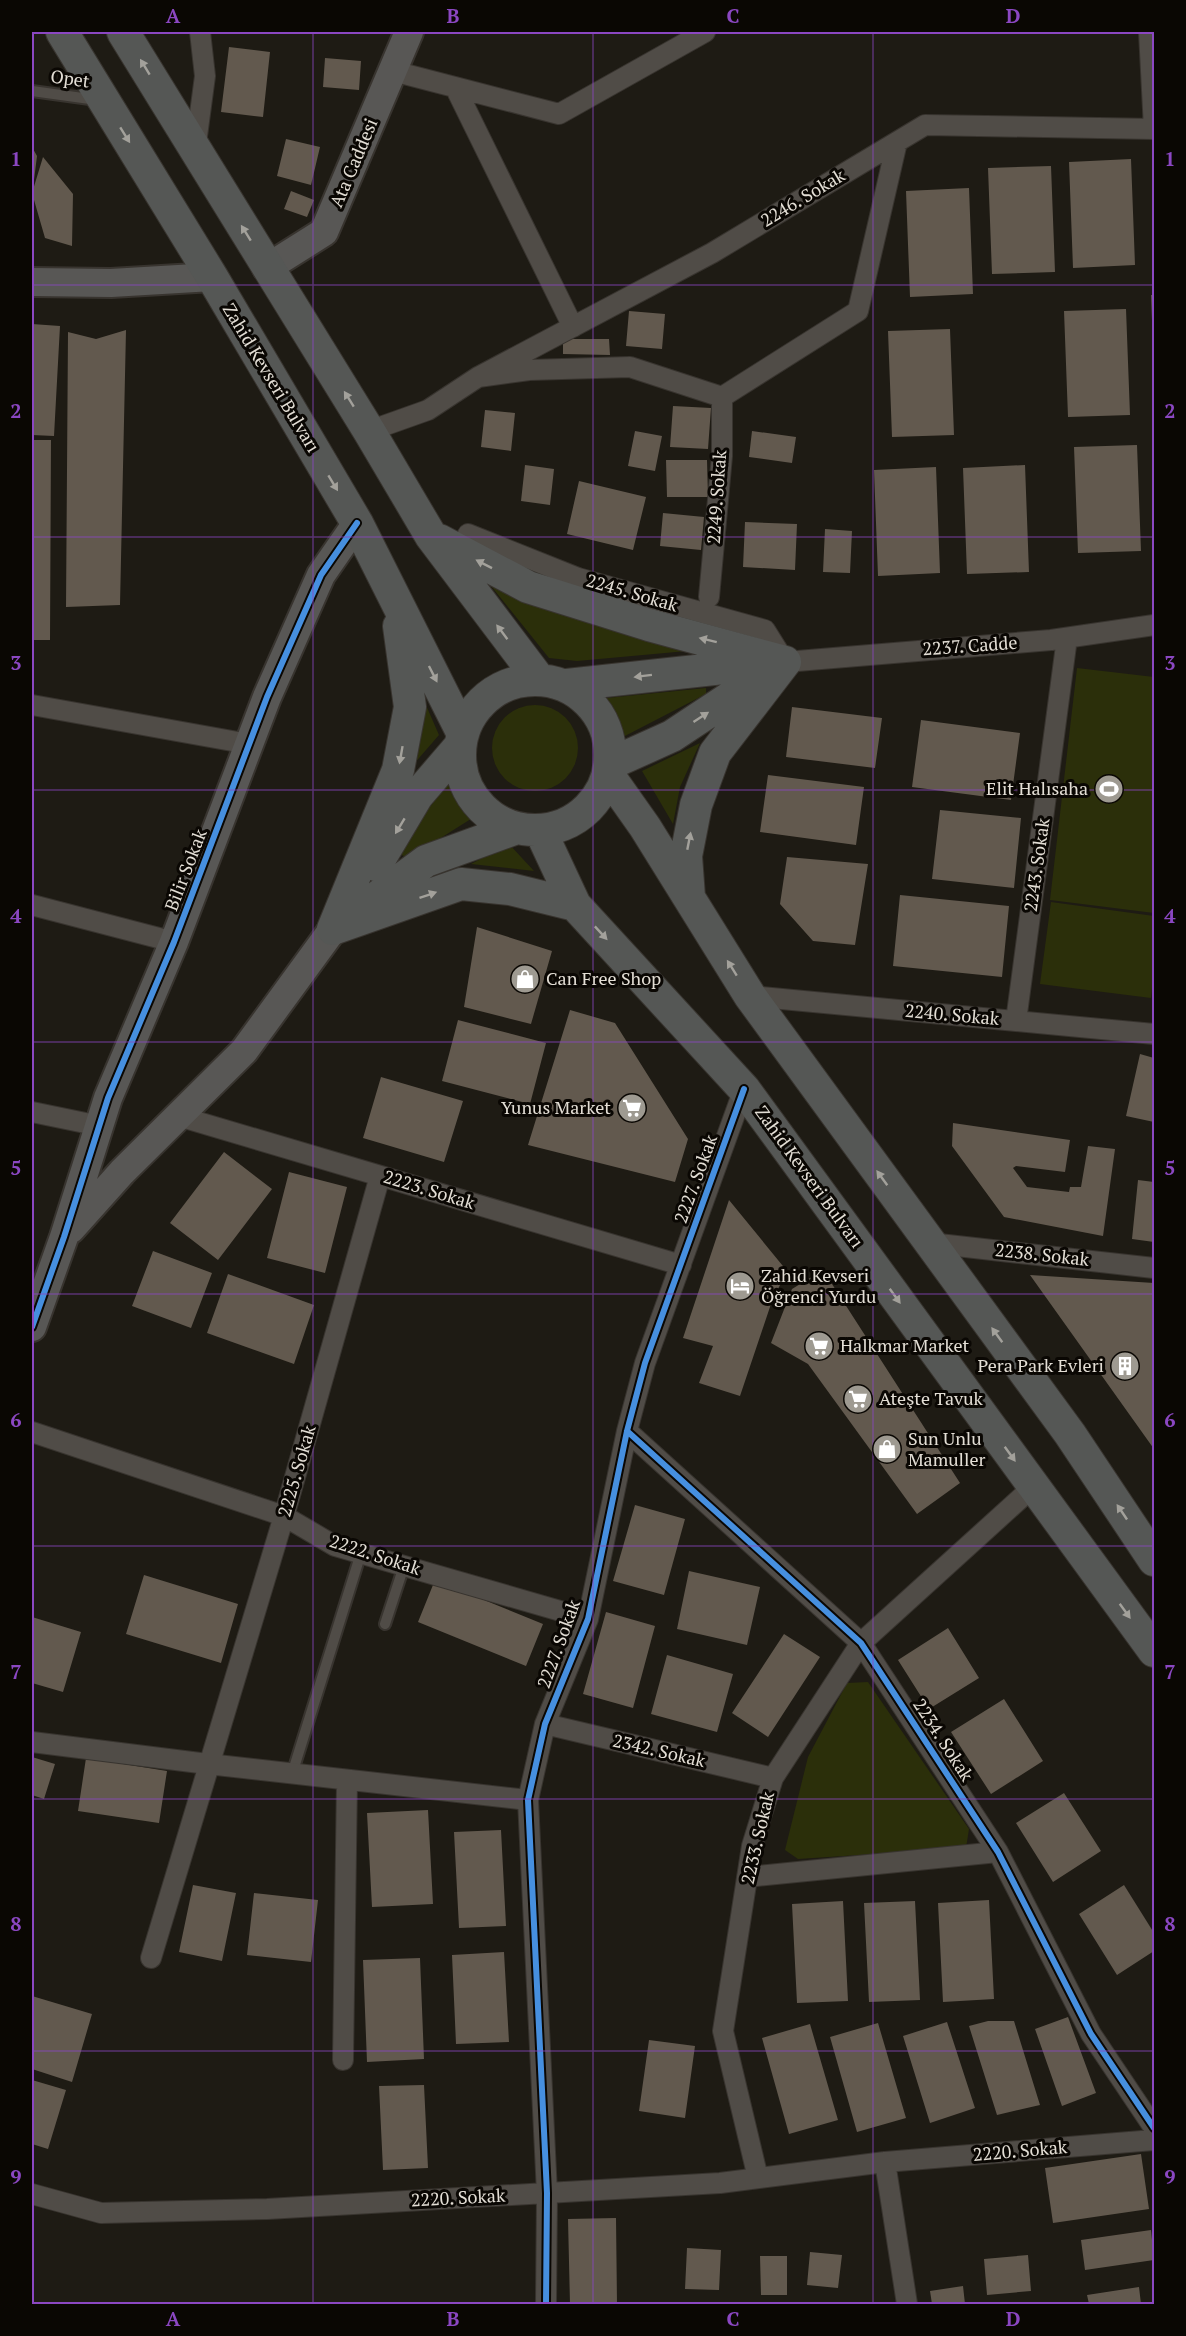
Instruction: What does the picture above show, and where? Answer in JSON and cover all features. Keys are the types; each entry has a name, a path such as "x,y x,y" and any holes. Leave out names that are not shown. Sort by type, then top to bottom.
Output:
{"main road":[{"name":"Zahid Kevseri Bulvarı","path":"62,32 212,277 357,523 393,593 462,740"},
{"path":"123,32 369,431 431,536 552,682 593,707 605,728 611,747 610,770 598,795 582,813 562,825 528,829 426,861 333,929"},
{"path":"431,536 528,587 649,625 785,662"},
{"path":"333,929 398,770 410,707 393,593"},
{"path":"333,929 384,852 417,796 462,740 473,712 489,695 509,684 785,662"},
{"path":"610,770 672,736 785,662"},
{"path":"689,899 686,856 696,805 715,753 785,662"},
{"path":"462,740 461,768 468,789 480,806 497,820 528,829"},
{"path":"610,770 750,996 1070,1434 1155,1560"},
{"name":"Zahid Kevseri Bulvarı","path":"528,829 575,905 744,1089 1155,1652"},
{"path":"333,929 461,884 510,889 575,905"}],"street":[{"path":"195,151 205,76 200,32"},
{"name":"Ata Caddesi","path":"267,268 324,232 410,32"},
{"path":"393,71 559,114 705,32"},
{"path":"1149,32 1154,129"},
{"path":"455,87 573,327"},
{"name":"2246. Sokak","path":"369,431 428,410 478,377 712,253 925,125 1154,129"},
{"path":"722,397 858,311 897,141"},
{"path":"32,282 111,283 212,277"},
{"name":"2246. Sokak","path":"478,377 529,370 630,367 722,397"},
{"name":"2249. Sokak","path":"709,597 722,456 722,397"},
{"name":"Bilir Sokak","path":"34,1316 63,1238 108,1098 174,942 267,697 321,575 357,523"},
{"name":"2245. Sokak","path":"468,534 578,578 765,630 785,662"},
{"name":"2237. Cadde","path":"785,662 1067,638 1155,625"},
{"name":"2243. Sokak","path":"1016,1021 1067,638"},
{"path":"32,705 249,744"},
{"path":"32,906 174,942"},
{"path":"63,1238 122,1172 244,1051 333,929"},
{"name":"2240. Sokak","path":"750,996 1155,1034"},
{"name":"2227. Sokak","path":"546,2304 547,2193 528,1800 545,1724 588,1619 627,1431 645,1363 744,1089"},
{"path":"32,1112 100,1126"},
{"name":"2223. Sokak","path":"178,1116 681,1265"},
{"name":"2225. Sokak","path":"151,1958 284,1516 380,1176"},
{"name":"2238. Sokak","path":"930,1243 1155,1268"},
{"name":"2234. Sokak","path":"627,1431 861,1643 998,1852 1092,2034 1155,2128"},
{"name":"2222. Sokak","path":"32,1432 284,1516 334,1546 588,1619"},
{"name":"2233. Sokak","path":"758,2178 723,2031 752,1846 773,1778 861,1643 1034,1486"},
{"name":"2342. Sokak","path":"545,1724 773,1778"},
{"path":"32,1742 528,1800"},
{"path":"343,2060 347,1780"},
{"path":"747,1877 998,1852"},
{"name":"2220. Sokak","path":"32,2194 101,2213 267,2209 720,2183 885,2162 1155,2140"},
{"path":"885,2162 906,2304"}],"lane":[{"name":"Opet","path":"32,91 104,100"},
{"path":"292,1774 361,1553"},
{"path":"385,1624 404,1566"}],"green space":[{"path":"491,586 698,650 577,661 549,658"},
{"name":"Elit Halısaha","path":"1077,668 1154,677 1154,913 1050,900"},
{"path":"706,688 706,694 623,737 607,698"},
{"path":"419,689 439,735 413,765"},
{"path":"527,705 543,705 566,717 575,731 578,748 575,765 566,779 543,791 527,791 511,784 499,772 492,756 492,740 499,724 511,712"},
{"path":"700,743 680,787 673,824 642,771"},
{"path":"450,781 474,817 409,858 399,854 398,848"},
{"path":"509,844 534,871 471,864"},
{"path":"1051,902 1154,916 1154,970 1151,998 1040,984"},
{"path":"868,1682 969,1829 966,1848 798,1859 785,1850 808,1757 847,1683"}],"building":[{"path":"229,47 270,52 263,117 221,112"},
{"path":"325,58 361,61 359,90 323,87"},
{"path":"286,139 320,147 311,185 277,176"},
{"path":"32,147 37,156 34,180 32,179"},
{"path":"43,157 73,194 72,246 45,238 32,193"},
{"path":"1131,159 1135,265 1073,268 1069,162"},
{"path":"1051,166 1055,272 992,274 988,168"},
{"path":"969,188 973,294 910,297 906,191"},
{"path":"291,191 314,200 307,217 284,209"},
{"path":"1151,295 1154,295 1154,347 1153,347"},
{"path":"1126,309 1130,415 1068,417 1064,311"},
{"path":"629,311 665,314 662,349 626,346"},
{"path":"32,324 60,326 54,436 32,435"},
{"path":"950,329 954,435 892,437 888,331"},
{"path":"126,330 120,605 66,607 68,332 96,339"},
{"path":"563,339 609,339 610,355 563,354"},
{"path":"673,406 711,408 708,449 670,447"},
{"path":"485,410 515,413 511,451 481,447"},
{"path":"635,431 662,436 655,471 628,466"},
{"path":"752,431 796,437 792,463 749,457"},
{"path":"32,440 51,440 50,640 32,640"},
{"path":"1137,445 1141,551 1078,553 1074,447"},
{"path":"666,460 707,460 708,497 667,497"},
{"path":"525,465 554,469 550,505 521,501"},
{"path":"1025,465 1029,572 967,574 963,468"},
{"path":"936,467 940,573 878,576 874,470"},
{"path":"579,481 646,497 633,550 567,534"},
{"path":"663,513 704,517 701,550 660,546"},
{"path":"745,522 797,524 795,570 743,567"},
{"path":"825,529 852,531 850,573 823,572"},
{"path":"792,707 882,718 875,768 786,757"},
{"path":"921,720 1020,733 1011,800 912,787"},
{"path":"768,775 864,787 856,845 760,832"},
{"path":"940,810 1021,818 1014,888 932,879"},
{"path":"787,857 868,864 855,945 813,941 780,904"},
{"path":"900,895 1009,906 1002,977 893,966"},
{"path":"477,927 552,951 531,1024 464,1007"},
{"path":"570,1010 615,1023 688,1139 675,1182 528,1145"},
{"path":"458,1020 546,1043 530,1104 442,1081"},
{"path":"1140,1054 1154,1058 1154,1122 1126,1116"},
{"path":"381,1077 463,1101 444,1162 363,1138"},
{"path":"953,1123 1070,1140 1065,1172 1016,1166 1013,1168 1027,1187 1069,1192 1070,1187 1081,1187 1088,1146 1115,1149 1103,1236 1004,1217 952,1146"},
{"path":"224,1152 272,1189 218,1260 170,1223"},
{"path":"289,1172 347,1187 325,1273 267,1258"},
{"path":"1138,1180 1154,1182 1154,1242 1132,1239"},
{"name":"Zahid Kevseri Öğrenci Yurdu","path":"729,1200 787,1271 772,1301 740,1396 699,1383 713,1346 683,1338"},
{"path":"153,1251 212,1273 191,1328 132,1306"},
{"path":"823,1270 960,1483 917,1514 808,1364 771,1343 792,1289"},
{"path":"228,1274 314,1305 294,1364 207,1333"},
{"name":"Pera Park Evleri","path":"1030,1275 1154,1283 1154,1449"},
{"path":"635,1505 685,1519 664,1595 613,1581"},
{"path":"689,1571 760,1587 747,1645 677,1629"},
{"path":"144,1575 238,1604 221,1663 126,1634"},
{"path":"435,1580 543,1624 526,1666 418,1622"},
{"path":"606,1612 655,1626 633,1708 583,1694"},
{"path":"32,1617 81,1632 63,1692 32,1683"},
{"path":"948,1628 979,1678 929,1709 898,1660"},
{"path":"784,1634 820,1657 768,1737 732,1713"},
{"path":"667,1655 733,1674 717,1732 651,1714"},
{"path":"1004,1699 1043,1761 991,1794 951,1732"},
{"path":"32,1757 55,1764 44,1799 32,1795"},
{"path":"86,1758 167,1771 159,1823 78,1811"},
{"path":"1064,1793 1101,1851 1053,1882 1016,1823"},
{"path":"428,1810 433,1904 372,1907 367,1813"},
{"path":"501,1830 506,1926 459,1928 454,1832"},
{"path":"193,1885 236,1893 222,1961 179,1952"},
{"path":"1124,1885 1154,1933 1154,1951 1117,1975 1079,1914"},
{"path":"254,1893 318,1900 311,1962 247,1955"},
{"path":"989,1900 994,1999 943,2002 938,1903"},
{"path":"843,1901 848,2001 797,2003 792,1904"},
{"path":"915,1901 920,2000 869,2002 864,1903"},
{"path":"504,1952 509,2042 456,2044 452,1955"},
{"path":"420,1958 424,2059 367,2062 363,1960"},
{"path":"32,1996 92,2014 72,2082 32,2069"},
{"path":"1068,2017 1096,2093 1062,2106 1035,2029"},
{"path":"988,2021 1014,2021 1040,2105 997,2115 969,2026"},
{"path":"947,2022 975,2108 930,2123 903,2036"},
{"path":"878,2023 906,2118 857,2132 830,2037"},
{"path":"810,2024 838,2120 789,2134 762,2038"},
{"path":"649,2040 695,2046 685,2118 639,2111"},
{"path":"32,2080 66,2090 48,2149 32,2144"},
{"path":"424,2085 428,2168 383,2170 379,2086"},
{"path":"1141,2154 1149,2209 1053,2223 1045,2168"},
{"path":"616,2218 617,2304 570,2304 568,2219"},
{"path":"1151,2230 1154,2260 1085,2270 1081,2240"},
{"path":"687,2248 721,2250 719,2290 685,2289"},
{"path":"810,2252 842,2255 838,2288 807,2285"},
{"path":"1028,2255 1031,2291 987,2295 984,2259"},
{"path":"760,2256 787,2256 787,2295 761,2295"},
{"path":"963,2286 965,2304 932,2304 930,2291"},
{"path":"1139,2287 1141,2304 1089,2304 1087,2295"}],"cycle path":[{"path":"32,1327 64,1237 108,1098 174,942 267,697 321,575 357,523"},
{"path":"546,2304 547,2193 528,1800 545,1724 588,1619 627,1431 645,1363 744,1089"},
{"path":"627,1431 861,1643 998,1852 1091,2034 1154,2128"}],"place":[{"name":"Elit Halısaha","path":"1109,789"},
{"name":"Can Free Shop","path":"525,979"},
{"name":"Yunus Market","path":"632,1108"},
{"name":"Zahid Kevseri Öğrenci Yurdu","path":"740,1286"},
{"name":"Halkmar Market","path":"819,1346"},
{"name":"Pera Park Evleri","path":"1125,1366"},
{"name":"Ateşte Tavuk","path":"858,1399"},
{"name":"Sun Unlu Mamuller","path":"887,1449"}]}
